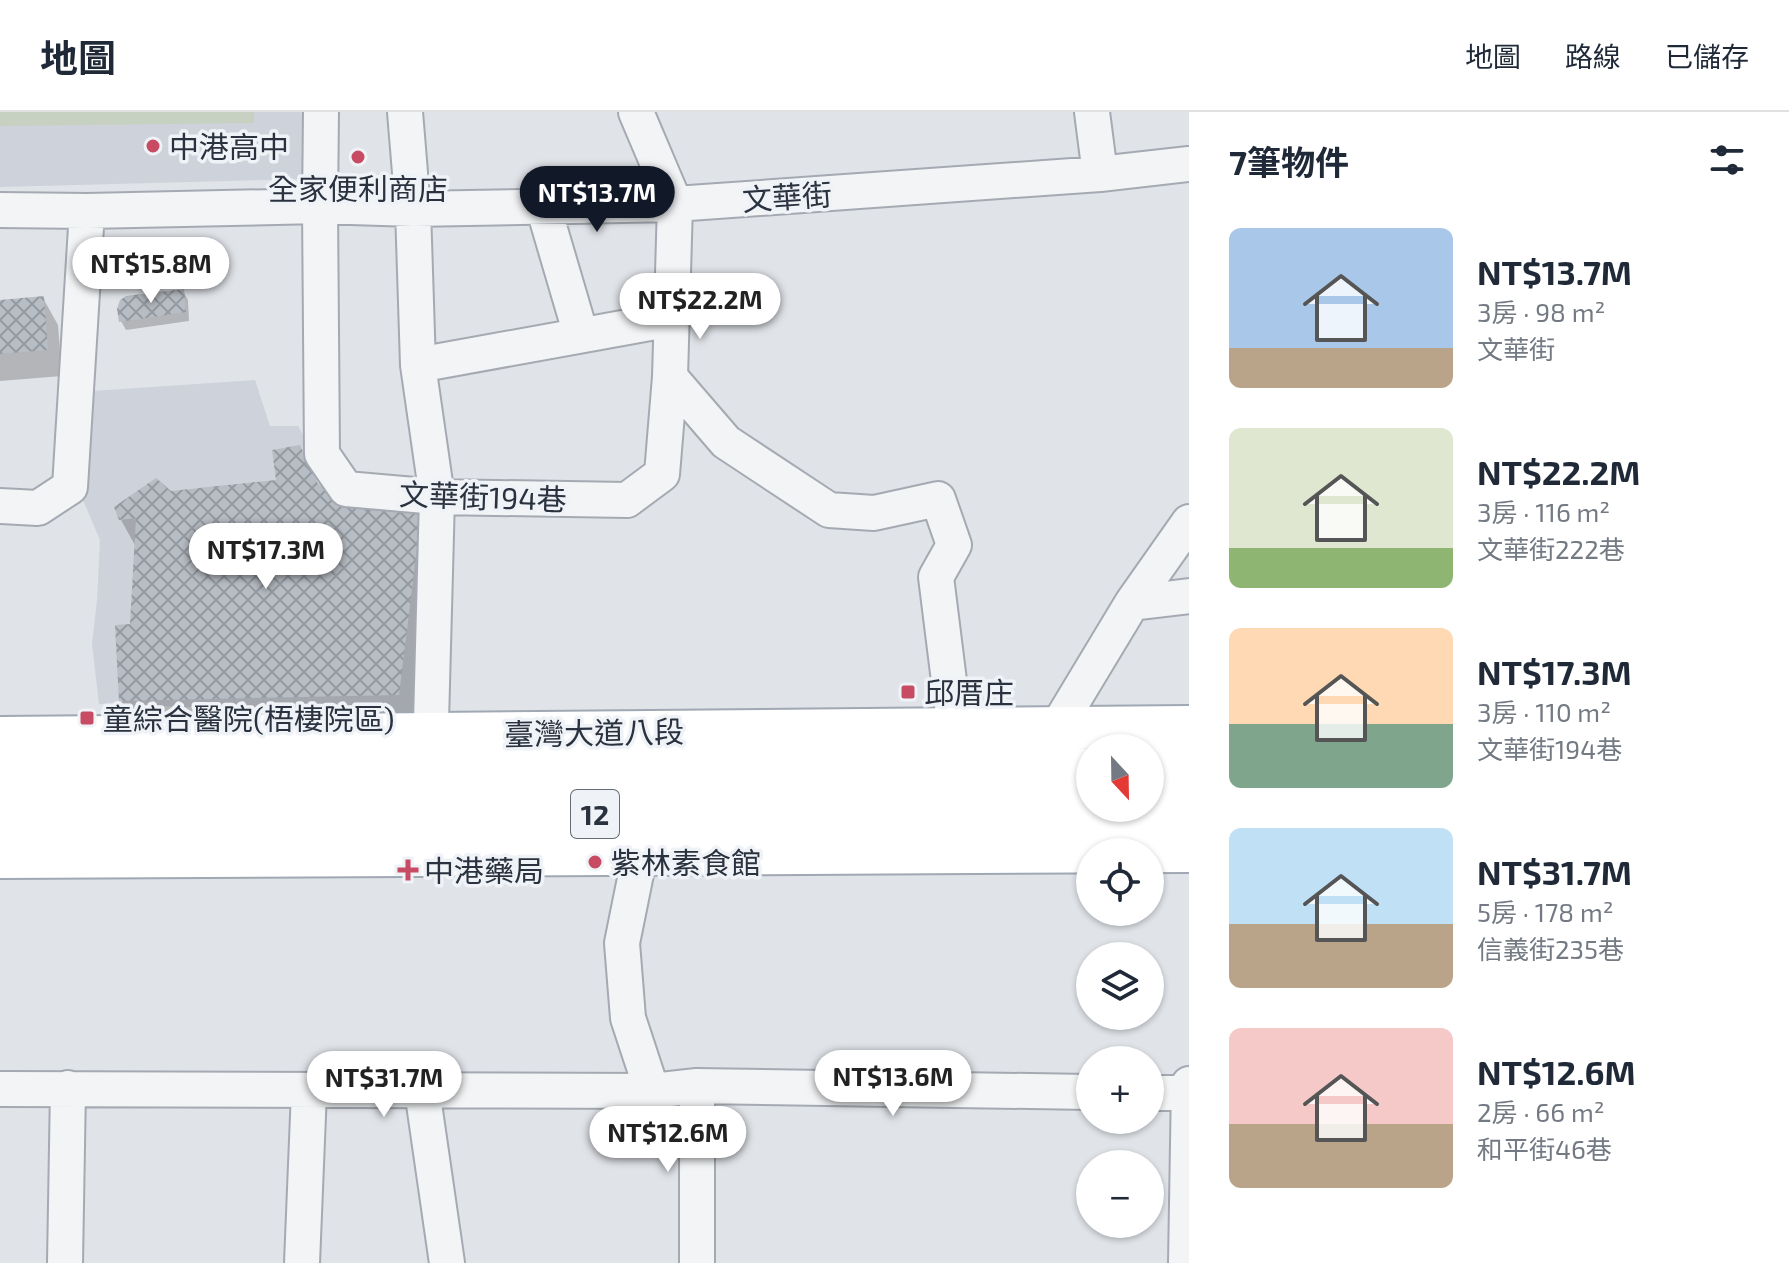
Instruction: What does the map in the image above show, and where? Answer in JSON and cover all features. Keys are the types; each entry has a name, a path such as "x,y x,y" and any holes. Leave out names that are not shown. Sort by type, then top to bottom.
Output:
{"main road":[{"name":"臺灣大道八段","path":"0,817 430,774 955,729 1189,727"},
{"name":"臺灣大道八段","path":"0,738 430,774 1189,809"},
{"path":"1164,769 1189,768"},
{"name":"臺灣大道八段","path":"0,778 1076,769"},
{"name":"12","path":"0,857 1189,851"}],"street":[{"path":"320,206 321,112"},
{"path":"405,112 413,209 418,365 437,497 426,856"},
{"path":"636,112 675,204 670,377 726,442 829,510 874,513 938,499 954,545 936,577 955,729"},
{"path":"1092,112 1100,174"},
{"name":"文華街","path":"0,210 320,206 413,209 675,204 1100,174 1189,164"},
{"name":"文華街194巷","path":"320,206 322,454 346,489 437,497 627,500 662,474 670,377"},
{"path":"543,206 581,335"},
{"path":"0,506 38,508 70,487 87,211"},
{"path":"418,365 672,319"},
{"path":"1056,729 1132,603 1189,522"},
{"path":"1132,603 1189,596"},
{"path":"640,854 622,943 628,1018 652,1091"},
{"path":"1186,1263 1189,1084"},
{"path":"697,1086 697,1263"},
{"path":"0,1089 652,1091 697,1086 1076,1092"},
{"path":"65,1263 68,1088"},
{"path":"422,1090 447,1263"},
{"path":"302,1263 309,1091"},
{"path":"1164,1093 1189,1093"}],"shaded area":[{"name":"中港高中","path":"0,112 306,112 305,179 0,187"},
{"path":"255,380 270,426 298,426 334,488 422,491 422,715 99,704 92,644 100,540 83,500 93,391"}],"green space":[{"path":"0,112 254,112 254,123 0,126"}],"building":[{"path":"184,289 186,312 119,322 117,309 120,300 126,296"},
{"path":"44,296 48,350 0,354 0,300"},
{"path":"300,445 317,483 339,498 422,507 399,695 119,701 115,625 130,624 136,518 119,520 114,507 156,478 171,491 276,480 272,450"}],"place":[{"name":"中港高中","path":"153,146"},
{"name":"全家便利商店","path":"358,157"},
{"name":"邱厝庄","path":"908,692"},
{"name":"童綜合醫院(梧棲院區)","path":"87,718"},
{"name":"紫林素食館","path":"595,862"},
{"name":"中港藥局","path":"408,870"}]}
